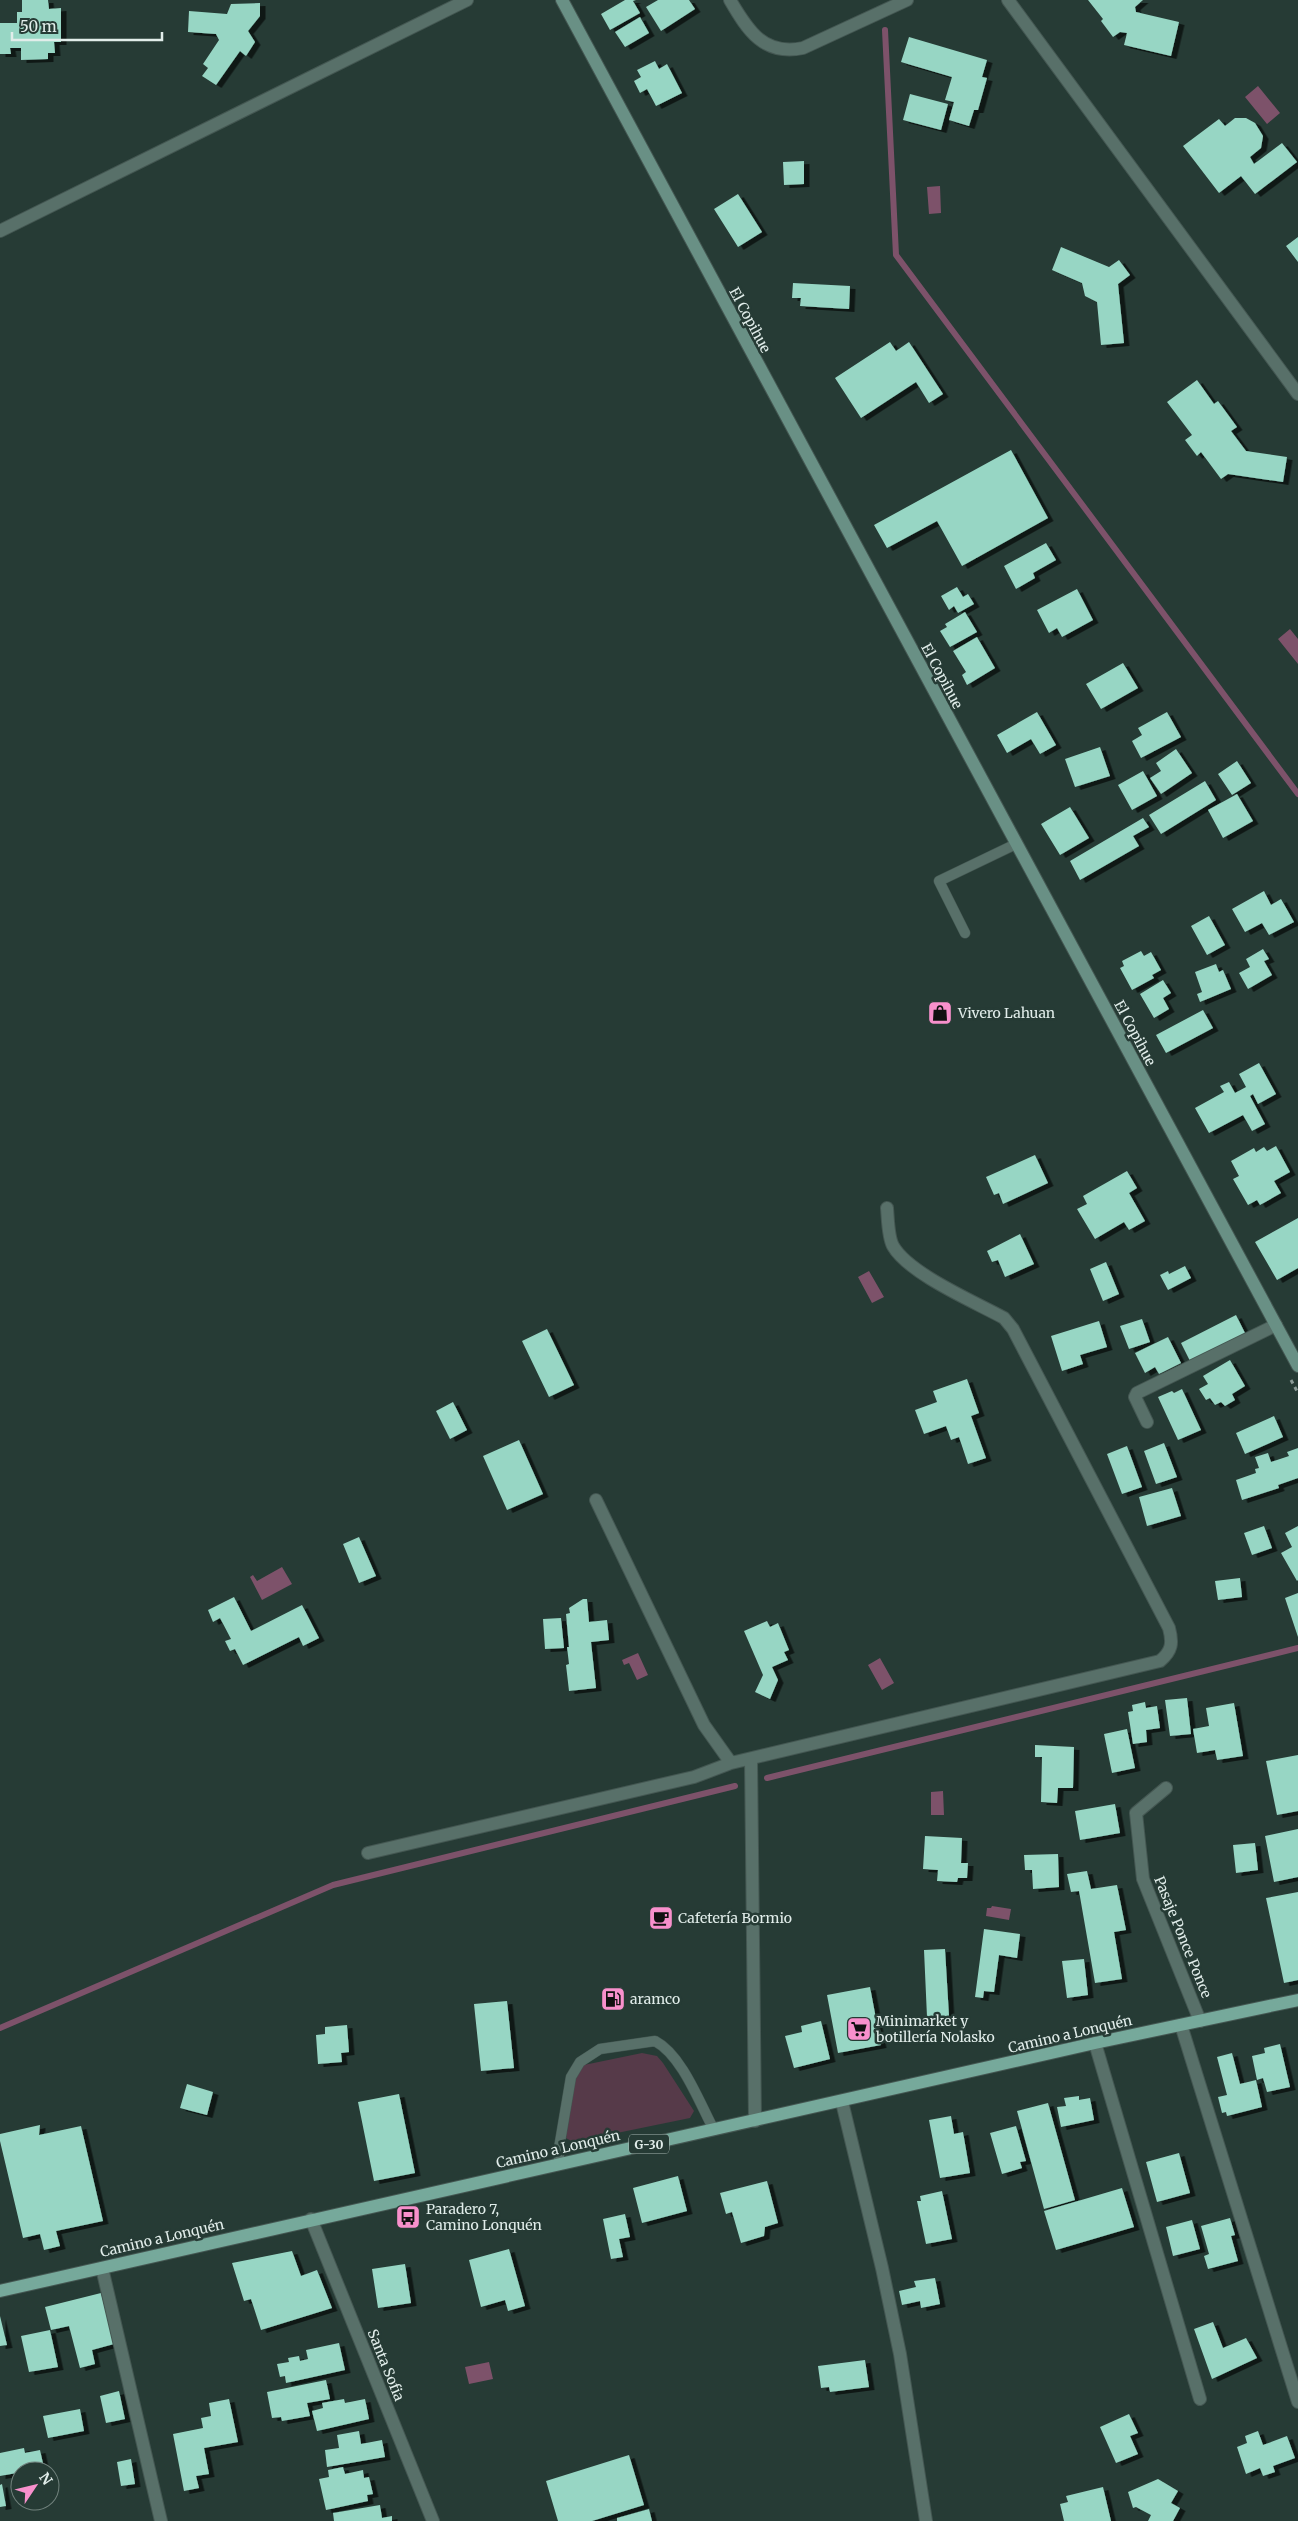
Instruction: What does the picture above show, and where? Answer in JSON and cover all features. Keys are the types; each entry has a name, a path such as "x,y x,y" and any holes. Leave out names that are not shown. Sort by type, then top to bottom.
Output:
{"main road":[{"name":"El Copihue","path":"562,0 1298,1366"},
{"name":"Camino a Lonquén","path":"0,2291 311,2219 842,2102 1095,2043 1298,2000"}],"street":[{"path":"0,231 467,0"},
{"path":"730,0 742,20 754,34 777,50 788,52 803,48 907,0"},
{"path":"1008,0 1298,394"},
{"path":"368,1853 694,1777 731,1763 1160,1661 1168,1654 1173,1641 1169,1628 1013,1329 1004,1318 918,1271 902,1256 892,1246 886,1208"},
{"path":"1147,1422 1135,1397 1137,1393 1276,1325"},
{"path":"596,1500 704,1725 731,1763"},
{"path":"751,1759 755,2121"},
{"name":"Pasaje Ponce Ponce","path":"1166,1788 1136,1813 1143,1879 1200,2021"},
{"path":"1182,2025 1298,2402"},
{"path":"1095,2043 1200,2399"},
{"path":"842,2102 872,2223 900,2354 926,2521"},
{"name":"Santa Sofia","path":"311,2219 433,2521"},
{"path":"102,2268 161,2521"}],"lane":[{"path":"966,933 938,881 1016,844"},
{"path":"559,2164 559,2148 571,2077 580,2062 600,2048 655,2042 661,2044 675,2057 714,2130"}],"shaded area":[{"path":"1258,86 1280,113 1267,124 1245,97"},
{"path":"940,186 941,213 929,214 927,187"},
{"path":"1290,629 1298,639 1298,664 1278,639"},
{"path":"869,1271 884,1297 872,1303 858,1277"},
{"path":"282,1567 292,1584 262,1600 250,1577 253,1575 257,1581"},
{"path":"638,1653 648,1675 637,1680 629,1663 624,1665 622,1660"},
{"path":"880,1658 894,1683 882,1690 868,1665"},
{"path":"943,1791 944,1815 931,1815 931,1792"},
{"path":"992,1906 1011,1909 1009,1920 986,1916 987,1908"},
{"path":"642,2053 657,2056 663,2063 694,2111 690,2118 573,2142 566,2138 576,2073 584,2065"},
{"path":"489,2362 493,2379 469,2384 465,2367"}],"building":[{"path":"22,0 48,0 49,9 61,8 61,42 54,42 55,53 48,53 48,59 21,60 21,48 10,48 11,54 0,54 0,23 17,23 17,12 22,12"},
{"path":"625,0 636,0 633,1 640,13 610,30 601,14"},
{"path":"658,0 689,0 695,9 661,31 646,7"},
{"path":"1088,0 1143,0 1135,7 1136,12 1179,22 1171,56 1124,45 1127,33 1120,32 1113,37 1101,21 1103,19"},
{"path":"260,3 260,16 248,31 255,42 246,56 240,51 216,85 202,76 208,68 203,64 219,40 216,34 188,32 189,11 227,14 231,4"},
{"path":"640,17 649,33 625,47 615,32"},
{"path":"909,37 987,60 982,77 987,78 978,110 974,110 969,126 949,120 954,102 945,100 952,77 901,62"},
{"path":"655,61 659,69 667,64 682,93 656,106 647,89 640,93 634,81 641,77 637,70"},
{"path":"910,94 948,104 941,130 903,120"},
{"path":"1235,118 1246,118 1255,123 1263,136 1261,148 1250,157 1254,164 1282,143 1297,162 1255,194 1241,176 1219,193 1183,146 1219,119 1225,126"},
{"path":"804,161 804,184 784,185 783,162"},
{"path":"738,194 762,232 738,247 714,209"},
{"path":"1298,237 1298,262 1286,246"},
{"path":"1061,247 1109,267 1119,260 1130,275 1118,284 1124,343 1101,345 1097,302 1085,296 1082,283 1052,270"},
{"path":"793,283 850,286 849,309 800,306 801,298 792,298"},
{"path":"890,342 896,351 909,342 943,394 929,403 916,382 861,418 835,378"},
{"path":"1197,380 1214,404 1218,401 1237,427 1231,431 1246,451 1287,457 1283,482 1228,474 1221,479 1201,452 1197,456 1185,440 1192,435 1167,402"},
{"path":"1011,450 1048,518 962,566 937,521 887,548 874,525"},
{"path":"1046,543 1056,560 1033,573 1035,578 1016,589 1004,566"},
{"path":"957,587 963,597 968,594 974,604 958,613 954,606 949,610 941,596"},
{"path":"1077,589 1093,620 1062,637 1057,628 1049,633 1037,610"},
{"path":"965,612 977,632 950,647 940,631 947,627 945,624"},
{"path":"977,637 995,668 967,685 962,675 966,672 953,651"},
{"path":"1123,663 1138,688 1101,709 1086,684"},
{"path":"1037,712 1056,745 1040,754 1031,739 1007,753 997,735"},
{"path":"1167,712 1181,737 1141,758 1132,741 1142,735 1138,728"},
{"path":"1100,747 1110,776 1075,787 1065,759"},
{"path":"1176,749 1192,773 1161,794 1150,778 1161,771 1156,763"},
{"path":"1237,761 1251,783 1232,795 1218,774"},
{"path":"1143,771 1157,796 1132,810 1118,785"},
{"path":"1205,781 1216,800 1161,834 1149,815"},
{"path":"1237,794 1253,821 1223,838 1208,810"},
{"path":"1070,807 1089,838 1060,855 1041,824"},
{"path":"1143,818 1149,827 1133,836 1139,846 1080,880 1070,861"},
{"path":"1264,891 1271,905 1281,899 1294,922 1269,935 1262,923 1245,932 1232,909"},
{"path":"1209,916 1225,945 1207,955 1191,926"},
{"path":"1263,949 1269,959 1264,961 1272,975 1248,989 1239,973 1250,967 1246,959"},
{"path":"1141,951 1144,956 1151,952 1161,970 1152,975 1154,978 1132,990 1120,968 1124,966 1122,961"},
{"path":"1216,964 1219,972 1223,970 1231,989 1200,1002 1197,994 1202,992 1195,972"},
{"path":"1163,980 1171,993 1163,998 1169,1009 1154,1018 1140,994"},
{"path":"1203,1010 1213,1028 1166,1053 1156,1035"},
{"path":"1259,1063 1276,1094 1258,1104 1253,1094 1250,1096 1265,1124 1252,1131 1243,1115 1209,1133 1195,1108 1224,1092 1220,1086 1229,1082 1235,1093 1246,1087 1239,1074"},
{"path":"1276,1146 1290,1172 1274,1181 1281,1193 1260,1205 1257,1200 1248,1205 1233,1179 1239,1176 1231,1161 1254,1148 1256,1152 1264,1147 1267,1151"},
{"path":"1035,1155 1048,1183 1003,1204 999,1193 994,1195 986,1177"},
{"path":"1127,1171 1137,1188 1129,1193 1145,1221 1129,1230 1124,1222 1095,1239 1077,1209 1087,1204 1083,1196"},
{"path":"1298,1218 1298,1268 1277,1280 1255,1242"},
{"path":"1020,1234 1034,1264 1005,1277 998,1260 992,1262 987,1251"},
{"path":"1106,1262 1119,1294 1103,1301 1090,1269"},
{"path":"1185,1266 1191,1278 1168,1290 1160,1275 1168,1271 1169,1274"},
{"path":"1236,1315 1246,1335 1191,1363 1181,1343"},
{"path":"1142,1319 1150,1342 1129,1349 1120,1326"},
{"path":"1099,1321 1107,1347 1080,1355 1083,1364 1062,1371 1051,1336"},
{"path":"547,1329 574,1385 549,1397 522,1341"},
{"path":"1168,1337 1181,1363 1159,1374 1155,1367 1145,1373 1135,1353"},
{"path":"1230,1360 1245,1386 1232,1394 1235,1400 1225,1406 1221,1402 1215,1405 1210,1398 1206,1400 1199,1389 1208,1384 1203,1376"},
{"path":"967,1379 979,1413 971,1416 986,1458 968,1464 959,1437 951,1440 946,1426 924,1434 915,1410 937,1402 933,1391"},
{"path":"1182,1389 1201,1430 1178,1440 1158,1397"},
{"path":"453,1402 467,1430 450,1439 436,1411"},
{"path":"1274,1416 1283,1437 1245,1454 1236,1433"},
{"path":"519,1440 543,1494 507,1510 483,1456"},
{"path":"1164,1443 1177,1477 1156,1484 1144,1451"},
{"path":"1127,1446 1142,1487 1122,1494 1107,1454"},
{"path":"1298,1448 1298,1478 1278,1485 1279,1488 1242,1500 1236,1480 1256,1473 1255,1469 1259,1468 1255,1457 1268,1453 1271,1462 1289,1456 1287,1452"},
{"path":"1172,1488 1181,1516 1147,1526 1139,1497"},
{"path":"1264,1526 1272,1548 1252,1555 1244,1533"},
{"path":"1298,1526 1297,1581 1281,1553 1292,1547 1285,1533"},
{"path":"359,1537 376,1576 359,1583 343,1544"},
{"path":"1240,1578 1242,1597 1218,1600 1215,1581"},
{"path":"1298,1593 1298,1637 1285,1598"},
{"path":"234,1597 251,1631 302,1605 319,1638 303,1646 299,1637 243,1665 235,1649 230,1651 225,1641 231,1639 220,1618 213,1622 208,1610"},
{"path":"583,1599 587,1599 589,1622 607,1620 609,1640 591,1642 596,1688 569,1691 566,1665 569,1664 567,1647 569,1647 566,1614 570,1613 569,1608"},
{"path":"561,1618 564,1648 545,1649 543,1619"},
{"path":"767,1621 770,1627 778,1623 789,1650 784,1652 788,1660 772,1667 778,1680 770,1699 755,1692 763,1675 744,1631"},
{"path":"1187,1698 1191,1734 1170,1736 1165,1700"},
{"path":"1145,1702 1146,1708 1157,1706 1160,1728 1146,1730 1147,1742 1133,1744 1128,1712 1133,1711 1132,1705"},
{"path":"1234,1703 1243,1756 1217,1760 1215,1750 1197,1753 1193,1729 1209,1726 1206,1708"},
{"path":"1127,1729 1135,1768 1112,1773 1104,1734"},
{"path":"1035,1745 1074,1747 1073,1788 1058,1788 1057,1803 1041,1802 1042,1757 1035,1757"},
{"path":"1298,1755 1298,1811 1277,1815 1266,1761"},
{"path":"1115,1804 1120,1833 1080,1840 1075,1811"},
{"path":"1298,1829 1298,1877 1274,1882 1265,1836"},
{"path":"925,1836 962,1838 961,1863 968,1863 967,1878 958,1878 957,1882 937,1881 938,1870 923,1869"},
{"path":"1255,1843 1258,1870 1236,1873 1233,1845"},
{"path":"1058,1854 1059,1887 1033,1889 1032,1870 1025,1870 1024,1855"},
{"path":"1087,1871 1091,1889 1117,1885 1126,1930 1114,1932 1122,1979 1095,1983 1079,1891 1071,1892 1067,1874"},
{"path":"1298,1892 1298,1980 1284,1983 1266,1898"},
{"path":"984,1929 1020,1934 1017,1958 999,1955 994,1992 984,1991 983,1998 975,1997"},
{"path":"945,1949 949,2016 927,2017 924,1950"},
{"path":"1084,1959 1088,1995 1067,1998 1062,1961"},
{"path":"870,1987 881,2045 838,2053 827,1995"},
{"path":"507,2001 514,2068 481,2071 474,2004"},
{"path":"821,2021 830,2059 794,2068 785,2036 802,2032 801,2026"},
{"path":"347,2025 349,2052 341,2053 342,2062 318,2064 316,2035 325,2034 325,2027"},
{"path":"1280,2044 1290,2087 1267,2092 1263,2078 1257,2080 1252,2056 1265,2053 1264,2048"},
{"path":"1232,2053 1240,2084 1256,2080 1262,2107 1227,2116 1226,2112 1222,2113 1218,2097 1227,2095 1217,2057"},
{"path":"187,2084 213,2092 207,2115 180,2108"},
{"path":"399,2094 415,2173 374,2181 358,2102"},
{"path":"1079,2096 1079,2100 1090,2098 1094,2120 1061,2127 1057,2107 1066,2106 1064,2098"},
{"path":"1048,2103 1075,2200 1044,2209 1017,2111"},
{"path":"951,2116 954,2134 963,2132 970,2173 940,2178 929,2120"},
{"path":"40,2125 39,2135 81,2126 103,2221 56,2231 60,2246 44,2250 40,2234 23,2238 0,2141 0,2134"},
{"path":"1016,2126 1026,2161 1020,2162 1022,2168 1002,2174 990,2133"},
{"path":"1179,2153 1190,2193 1157,2202 1146,2162"},
{"path":"678,2176 687,2211 642,2223 633,2188"},
{"path":"767,2181 778,2223 765,2227 764,2236 741,2243 732,2212 726,2214 720,2193"},
{"path":"1122,2188 1134,2227 1056,2250 1044,2211"},
{"path":"942,2191 952,2239 926,2244 917,2201 921,2201 920,2196"},
{"path":"625,2214 630,2237 619,2239 623,2257 611,2259 603,2219"},
{"path":"1230,2218 1235,2235 1231,2236 1238,2261 1208,2269 1204,2256 1209,2254 1201,2226"},
{"path":"1192,2220 1200,2249 1173,2256 1166,2227"},
{"path":"509,2249 525,2306 508,2311 505,2300 481,2307 469,2260"},
{"path":"292,2251 301,2276 317,2270 332,2308 261,2330 251,2299 244,2301 232,2263"},
{"path":"405,2264 411,2303 378,2308 372,2269"},
{"path":"935,2278 940,2304 921,2308 920,2301 902,2305 899,2291 916,2287 914,2281"},
{"path":"101,2293 114,2344 92,2350 95,2364 80,2368 69,2326 51,2330 45,2307"},
{"path":"0,2316 7,2345 0,2346"},
{"path":"1213,2322 1223,2348 1246,2338 1257,2358 1212,2379 1194,2329"},
{"path":"50,2330 58,2367 29,2372 21,2336"},
{"path":"339,2343 345,2370 286,2383 285,2376 280,2377 277,2364 289,2362 288,2358 299,2356 300,2361 308,2359 306,2350"},
{"path":"865,2360 869,2387 830,2392 829,2387 821,2388 818,2366"},
{"path":"326,2380 330,2399 307,2403 310,2416 282,2421 281,2417 272,2418 267,2392"},
{"path":"119,2391 125,2419 106,2423 100,2396"},
{"path":"229,2399 238,2442 204,2448 209,2474 196,2476 199,2488 184,2491 173,2434 203,2428 201,2418 211,2416 209,2403"},
{"path":"344,2399 345,2403 365,2399 369,2419 317,2431 312,2411 323,2408 322,2403"},
{"path":"80,2409 84,2431 48,2438 43,2416"},
{"path":"1129,2414 1138,2433 1130,2436 1138,2454 1116,2463 1100,2427"},
{"path":"359,2431 361,2444 382,2440 385,2457 327,2467 325,2450 339,2448 337,2435"},
{"path":"1258,2431 1263,2445 1287,2436 1295,2458 1273,2466 1275,2472 1263,2476 1260,2468 1246,2474 1237,2447 1247,2443 1245,2436"},
{"path":"24,2448 25,2453 40,2450 42,2461 10,2461 10,2474 0,2476 0,2453"},
{"path":"629,2455 644,2505 592,2521 558,2521 546,2481"},
{"path":"131,2459 135,2484 121,2486 117,2462"},
{"path":"343,2467 345,2474 363,2470 364,2478 369,2477 373,2494 367,2495 368,2501 326,2510 319,2479 329,2477 328,2470"},
{"path":"1158,2479 1178,2491 1171,2503 1180,2508 1173,2521 1148,2521 1151,2515 1136,2507 1133,2508 1128,2492"},
{"path":"2,2484 6,2506 0,2507 0,2485"},
{"path":"1103,2487 1111,2521 1064,2521 1060,2504 1068,2502 1066,2496"},
{"path":"380,2505 382,2518 392,2516 392,2521 334,2521 333,2513"},
{"path":"649,2509 652,2521 617,2521 617,2518"}],"waterway":[{"path":"885,30 896,255 1298,794"},
{"path":"767,1778 1298,1648"},
{"path":"0,2028 333,1885 735,1786"}],"place":[{"name":"Vivero Lahuan","path":"940,1013"},
{"name":"Cafetería Bormio","path":"661,1918"},
{"name":"aramco","path":"613,1999"},
{"name":"Minimarket y botillería Nolasko","path":"859,2029"},
{"name":"Paradero 7, Camino Lonquén","path":"408,2217"}]}
